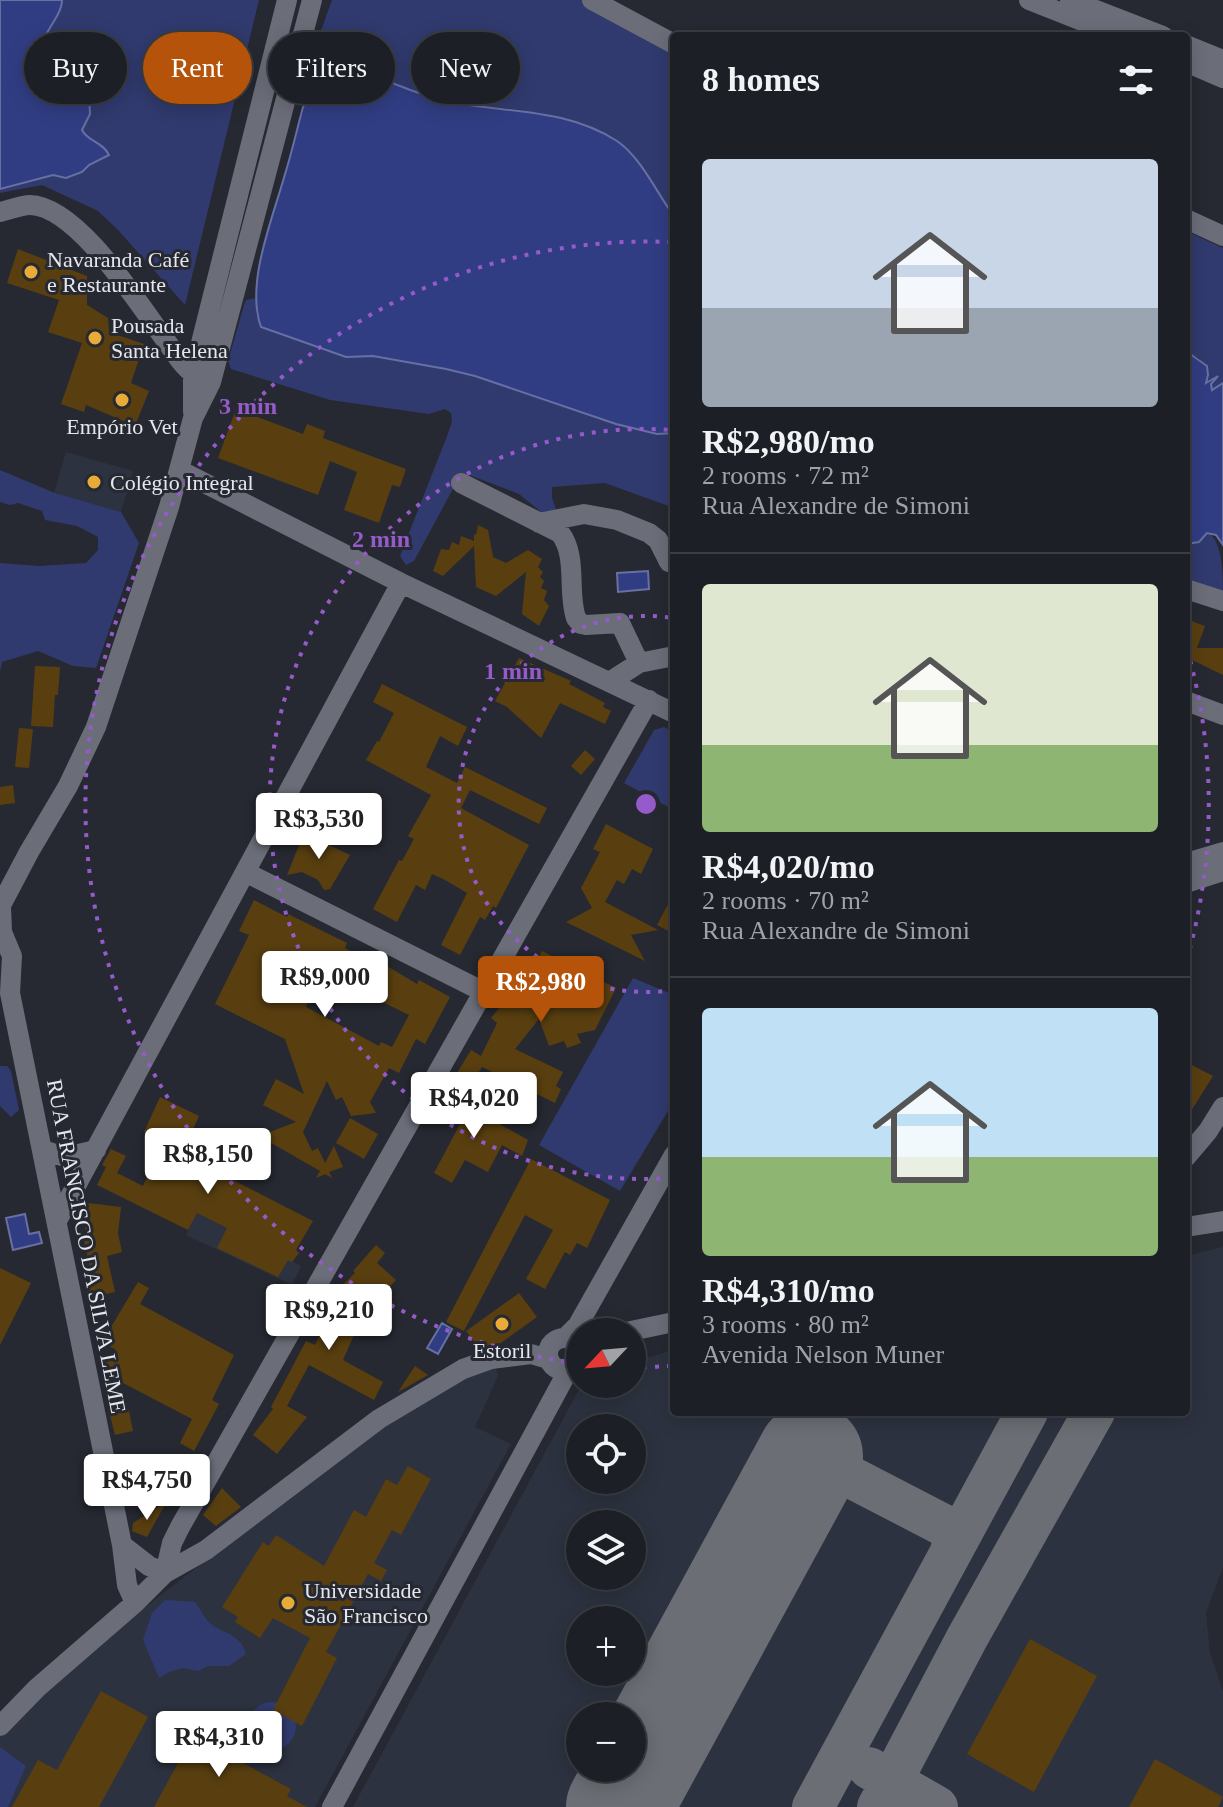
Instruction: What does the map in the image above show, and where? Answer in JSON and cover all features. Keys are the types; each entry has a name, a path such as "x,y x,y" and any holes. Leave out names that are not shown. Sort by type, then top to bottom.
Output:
{"street":[{"path":"1,906 68,786 96,727 181,471 287,0"},
{"path":"202,378 312,0"},
{"path":"592,0 670,42"},
{"path":"1029,0 1110,32"},
{"path":"1070,0 1153,32"},
{"path":"1190,47 1223,60"},
{"path":"1190,64 1223,78"},
{"path":"0,212 30,205 50,210 72,224 103,257 202,378"},
{"path":"1190,221 1223,236"},
{"path":"181,471 401,583 670,711"},
{"path":"461,483 560,533 564,538 576,618 586,625 620,623 639,663"},
{"path":"539,523 584,514 617,520 658,540 669,562"},
{"path":"58,1219 401,583"},
{"path":"1190,590 1223,601"},
{"path":"611,681 639,663 670,657"},
{"path":"165,1573 172,1543 180,1527 649,700"},
{"path":"1190,703 1223,715"},
{"path":"1190,862 1223,852"},
{"path":"0,867 9,869 23,862"},
{"path":"1190,882 1223,871"},
{"path":"245,872 484,992"},
{"name":"RUA FRANCISCO DA SILVA LEME","path":"1,906 2,938 12,956 5,971 9,984 6,997 9,1030 43,1150 122,1545 127,1585 135,1603"},
{"path":"1190,1152 1223,1107"},
{"path":"43,1150 65,1157 96,1150"},
{"path":"588,1318 670,1163"},
{"path":"1190,1226 1223,1221"},
{"path":"646,1328 670,1323"},
{"path":"557,1370 547,1351 558,1338 566,1339"},
{"path":"0,1726 165,1573 206,1550 379,1419 420,1392 463,1369 491,1359 531,1354 557,1370"},
{"path":"332,1807 557,1370 566,1367"},
{"path":"122,1545 149,1566 165,1573"}],"shaded area":[{"path":"0,0 259,0 251,32 143,32 143,104 234,104 185,305 98,211 42,185 0,193"},
{"path":"0,0 62,0 60,11 48,32 24,32 24,104 89,104 90,114 82,130 109,155 66,178 53,175 0,189"},
{"path":"332,0 586,0 670,48 670,209 522,110 465,104 520,104 520,32 411,32 410,90 395,84 395,32 320,32"},
{"path":"395,84 411,90 411,104 467,104 559,118 598,131 625,147 646,172 670,210 670,433 657,434 616,424 446,369 373,356 346,357 261,327 256,291 262,250 305,104 395,104"},
{"path":"1190,233 1223,248 1223,383 1215,390 1210,388 1216,376 1205,383 1200,359 1190,353"},
{"path":"256,298 256,314 262,327 346,357 373,356 446,369 616,424 657,434 670,433 670,507 605,483 552,487 556,509 546,516 519,494 469,475 461,477 455,485 414,561 406,565 400,556 452,422 451,413 445,409 429,414 330,400 231,369 228,361 246,300"},
{"path":"1190,354 1207,366 1206,383 1218,376 1211,384 1212,390 1223,383 1223,545 1216,535 1207,533 1199,542 1190,543"},
{"name":"Colégio Integral","path":"66,452 133,471 121,512 54,493"},
{"path":"0,470 55,493 121,512 139,543 96,668 73,666 38,651 2,662 0,672 0,563 39,566 86,563 98,550 98,537 77,526 45,520 42,511 18,503 10,505 0,502"},
{"path":"1207,532 1216,542 1222,569 1223,596 1190,584 1190,544"},
{"path":"648,571 649,589 618,592 617,573"},
{"path":"664,727 670,730 670,808 624,783 654,730"},
{"path":"633,978 670,993 670,1108 620,1191 539,1145"},
{"path":"0,1066 7,1066 11,1071 19,1110 11,1117 0,1106"},
{"path":"197,1212 301,1266 292,1285 186,1235"},
{"path":"25,1214 29,1234 39,1232 42,1243 13,1250 6,1218"},
{"path":"1223,1247 1223,1567 1206,1613 1210,1653 1223,1691 1223,1807 353,1807 574,1398 646,1398 646,1358 670,1351 670,1416 1190,1416 1190,1255"},
{"path":"442,1323 452,1329 438,1354 427,1348"},
{"name":"Universidade São Francisco","path":"495,1365 498,1376 475,1427 511,1444 315,1807 0,1807 0,1733 113,1632 411,1402"},
{"path":"165,1600 195,1602 211,1624 240,1642 246,1654 229,1666 208,1666 198,1671 183,1668 159,1678 143,1640 152,1613"},
{"path":"272,1702 289,1709 296,1726 289,1743 272,1750 255,1743 248,1726 255,1709"},
{"path":"0,1747 26,1766 8,1807 0,1807"}],"building":[{"path":"18,249 87,276 87,305 108,318 109,332 144,344 131,383 149,391 135,426 86,405 84,412 61,404 82,343 48,332 59,300 7,283"},
{"path":"236,409 303,434 307,424 325,431 323,438 406,469 400,487 392,485 379,523 344,510 357,472 330,461 318,495 218,458"},
{"path":"478,525 488,530 493,557 506,563 528,550 542,559 538,567 543,572 541,588 547,591 544,600 549,606 539,626 522,614 526,572 496,596 476,587 474,546 443,576 433,571 441,549 449,550 452,542 459,545 461,536 474,541"},
{"path":"1190,620 1205,626 1197,648 1223,648 1223,675 1192,660 1190,664"},
{"path":"519,658 571,681 569,684 605,703 603,707 611,711 605,724 560,703 541,738 507,707 495,701"},
{"path":"35,666 60,667 53,727 31,726"},
{"path":"382,684 467,727 458,746 440,736 426,767 457,783 465,767 547,808 539,824 470,790 461,808 529,845 496,908 493,906 485,920 480,917 460,955 441,945 467,893 445,880 432,874 425,890 416,885 397,922 373,909 414,839 408,836 431,795 366,760 394,713 373,702"},
{"path":"19,728 33,729 29,768 15,767"},
{"path":"585,750 595,759 581,775 571,766"},
{"path":"13,785 15,803 0,805 0,787"},
{"path":"606,824 653,849 641,874 632,869 624,884 617,880 605,902 658,930 631,935 645,961 566,922 592,908 581,888 600,852 593,849"},
{"path":"304,833 350,855 330,889 324,890 318,880 302,872 287,875"},
{"path":"254,900 347,943 345,948 375,965 377,960 417,984 419,980 450,997 425,1044 416,1039 399,1073 389,1068 370,1102 376,1113 351,1116 342,1097 336,1100 327,1081 303,1132 312,1151 318,1148 325,1163 334,1146 343,1167 329,1172 332,1178 325,1174 316,1178 320,1171 259,1136 296,1122 263,1105 276,1079 304,1094 285,1039 215,1004 249,935 239,931","holes":["326,965 363,986 360,991 409,1015 392,1047 381,1042 379,1046 306,1007"]},
{"path":"670,901 670,932 657,925"},
{"path":"542,951 616,988 595,1030 577,1034 581,1043 567,1048 564,1041 549,1046 539,1019 515,1049 563,1072 556,1086 561,1089 555,1103 482,1067 473,1082 457,1073 471,1050 481,1056 497,1023 491,1018 508,997 514,1002"},
{"path":"1190,1064 1213,1076 1190,1113"},
{"path":"441,1096 464,1104 528,1140 522,1156 502,1145 488,1172 465,1160 452,1183 434,1173 460,1124 434,1111"},
{"path":"160,1097 199,1116 182,1154 313,1221 296,1250 299,1253 292,1262 288,1260 278,1277 217,1248 227,1228 197,1213 188,1230 97,1185 106,1167 102,1165 111,1149 126,1156 117,1173 143,1186 163,1142 144,1132"},
{"path":"350,1118 378,1134 364,1159 336,1143"},
{"path":"531,1159 610,1200 587,1248 577,1243 570,1255 565,1252 545,1289 526,1279 553,1230 525,1215 464,1331 446,1322"},
{"path":"88,1203 121,1207 118,1233 122,1252 107,1256 115,1292 88,1298 84,1281 92,1279 84,1240"},
{"path":"376,1245 385,1253 377,1263 396,1280 381,1296 375,1291 346,1320 358,1326 343,1360 383,1382 374,1400 309,1365 287,1406 307,1417 277,1454 253,1435 273,1409 271,1407 306,1341 315,1345 337,1296 334,1293 355,1273 353,1271"},
{"path":"0,1268 31,1283 0,1345"},
{"path":"138,1282 149,1288 140,1304 234,1355 212,1400 219,1404 194,1451 180,1443 192,1419 100,1371 116,1350 102,1342"},
{"name":"Estoril","path":"519,1293 537,1317 498,1345 479,1349 466,1331"},
{"path":"415,1366 428,1375 398,1392"},
{"path":"129,1411 133,1431 115,1435 110,1415"},
{"path":"408,1466 431,1479 401,1535 392,1530 374,1563 387,1570 381,1581 368,1574 326,1652 337,1658 302,1726 273,1710 310,1638 273,1618 260,1638 235,1622 238,1617 222,1607 263,1542 269,1546 276,1535 324,1566 354,1510 366,1517 386,1479 397,1485"},
{"path":"163,1476 177,1484 169,1499 154,1490"},
{"path":"222,1488 241,1507 216,1526 203,1515"},
{"path":"167,1501 147,1537 132,1531 133,1523"},
{"path":"1030,1639 1097,1676 1034,1792 967,1754"},
{"path":"101,1691 148,1717 99,1807 12,1807 38,1760 57,1770"},
{"path":"202,1724 224,1735 217,1749 291,1789 287,1796 307,1807 154,1807 191,1739 192,1728"},
{"path":"1155,1759 1223,1797 1218,1807 1129,1807"}],"taxiway":[{"path":"813,1807 1025,1416"},
{"path":"878,1807 967,1638 1092,1416"},
{"path":"810,1456 949,1528 953,1543 951,1552"},
{"path":"869,1768 937,1807"}],"runway":[{"path":"619,1807 810,1456"}],"place":[{"name":"Navaranda Café e Restaurante","path":"31,272"},
{"name":"Pousada Santa Helena","path":"95,338"},
{"name":"Empório Vet","path":"122,400"},
{"name":"Colégio Integral","path":"94,482"},
{"name":"Estoril","path":"502,1324"},
{"name":"Universidade São Francisco","path":"288,1603"}]}
